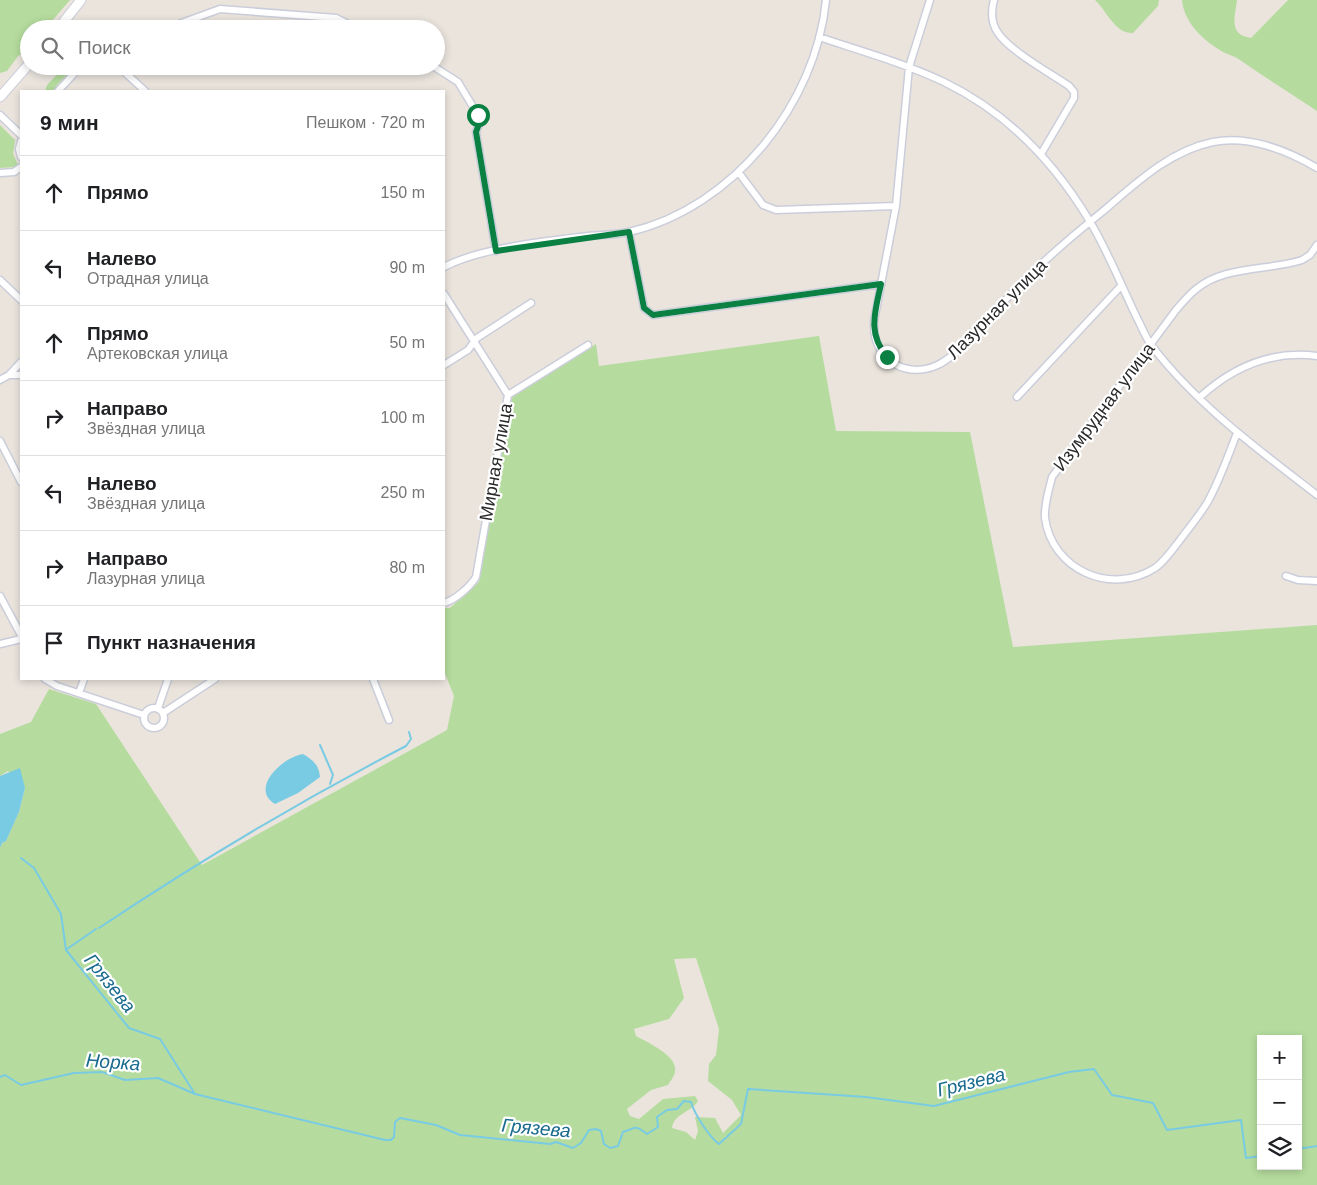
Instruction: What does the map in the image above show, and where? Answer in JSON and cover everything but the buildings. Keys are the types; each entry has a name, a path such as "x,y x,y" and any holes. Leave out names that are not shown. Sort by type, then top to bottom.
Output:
{"street":[{"path":"65,20 81,0"},
{"path":"445,265 496,251 580,237 629,232 680,214 706,199 739,173 780,123 800,85 819,37 826,0"},
{"name":"Лазурная улица","path":"930,0 909,67 896,206 874,321 875,339 880,349 895,365 904,370 922,371 934,368 966,344 1032,273 1139,180 1174,156 1213,142 1246,140 1266,146 1317,168"},
{"path":"994,0 992,22 998,34 1012,47 1069,86 1074,92 1074,98 1041,154"},
{"path":"190,20 220,9 336,18 340,20"},
{"path":"819,37 909,67 944,82 978,100 1007,121 1041,154 1090,221 1150,344 1200,398 1237,433 1317,494"},
{"path":"0,97 20,74"},
{"path":"445,74 458,82 478,115 479,124 476,132 496,251"},
{"path":"59,90 73,75"},
{"path":"127,75 143,90"},
{"path":"0,115 20,134"},
{"path":"0,173 14,172 20,168"},
{"path":"739,173 763,205 776,210 896,206"},
{"path":"629,232 644,308 653,315 881,284"},
{"name":"Изумрудная улица","path":"1237,433 1207,503 1175,547 1157,567 1141,576 1105,580 1090,576 1074,568 1061,555 1050,539 1045,517 1052,477 1150,344 1195,289 1215,278 1237,271 1302,260 1310,255 1317,245"},
{"path":"0,280 20,299"},
{"path":"1017,397 1121,286"},
{"name":"Мирная улица","path":"445,296 508,395 476,577 452,599 445,602"},
{"path":"445,364 468,350 477,338 530,303"},
{"path":"508,395 588,345"},
{"path":"1200,398 1230,374 1253,362 1276,356 1302,354 1317,356"},
{"path":"0,380 9,375 20,363"},
{"path":"9,375 20,375"},
{"path":"0,441 20,480"},
{"path":"1286,576 1298,580 1317,581"},
{"path":"0,596 20,635"},
{"path":"0,644 20,637"},
{"path":"46,680 51,684 144,715"},
{"path":"79,693 84,680"},
{"path":"144,715 146,724 154,728 162,723 160,711 168,680"},
{"path":"144,715 151,708 160,711 213,680"},
{"path":"373,680 389,720"}],"green space":[{"path":"0,0 70,0 53,20 20,20 20,55 7,71 0,73"},
{"path":"1095,0 1159,0 1158,6 1133,33 1121,30 1116,26"},
{"path":"1182,0 1237,0 1234,19 1236,29 1244,36 1251,38 1288,0 1317,0 1317,111 1202,37 1191,24"},
{"path":"56,75 66,75 57,85 55,90 45,90 47,85"},
{"path":"0,125 15,140 13,154 18,165 15,167 0,168"},
{"path":"819,336 836,431 970,432 1013,647 1317,625 1317,1185 0,1185 0,848 2,843 6,841 19,812 25,788 8,771 0,776 0,734 31,722 49,689 96,704 202,865 447,730 454,696 445,674 445,608 450,608 479,582 507,404 511,398 596,344 599,366","holes":["696,958 719,1029 716,1055 709,1064 708,1081 732,1100 741,1115 723,1133 715,1118 695,1117 698,1131 695,1140 686,1132 672,1128 676,1119 698,1101 695,1096 663,1099 639,1119 630,1116 627,1109 651,1090 668,1085 674,1075 675,1065 672,1060 661,1050 636,1036 634,1029 669,1019 684,998 674,959"]}],"water":[{"path":"303,754 315,763 320,777 298,793 275,804 268,797 266,790 267,782 278,767 295,756"},
{"path":"20,768 25,788 19,812 6,841 2,843 0,848 0,776"}],"waterway":[{"path":"99,928 174,879 250,833 327,788 406,746 411,739 409,732"},
{"path":"320,745 333,775 330,784"},
{"name":"Грязева","path":"21,858 34,868 61,914 66,950 129,1028 160,1039 195,1094"},
{"path":"67,949 96,929"},
{"name":"Грязева","path":"0,1077 5,1075 21,1085 74,1073 102,1072 125,1080 158,1078 195,1094 385,1140 391,1140 394,1137 395,1122 400,1118 436,1125 460,1135 550,1144 556,1142 573,1148 581,1143 589,1130 596,1129 601,1131 604,1144 610,1148 618,1146 623,1132 635,1128 647,1134 658,1127 657,1117 667,1110 677,1109 684,1101 691,1102 702,1124 719,1144 741,1124 748,1089 866,1097 934,1106 1069,1072 1094,1069 1112,1095 1153,1103 1167,1130 1241,1120 1246,1158 1257,1157"},
{"name":"Грязева","path":"1302,1148 1317,1146"}],"route":[{"path":"478,115 479,124 476,132 496,251 580,237 629,232 644,308 653,315 881,284 874,321 875,339 887,357"}],"water label":[{"name":"Норка","path":"113,1062"}]}
